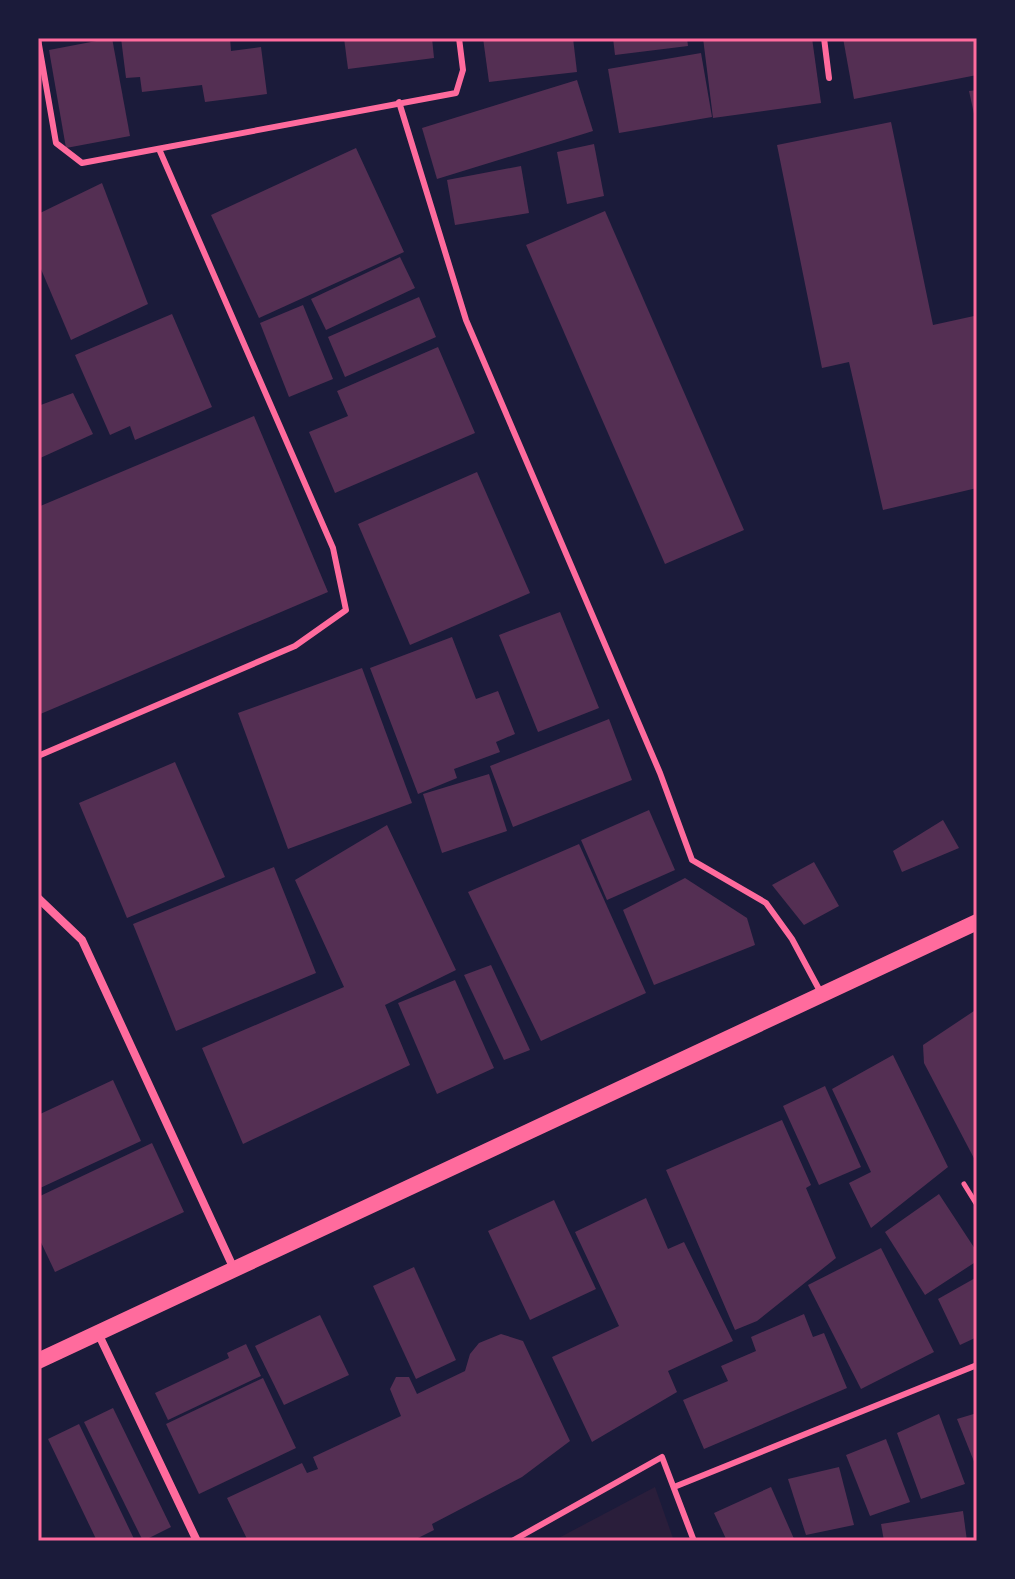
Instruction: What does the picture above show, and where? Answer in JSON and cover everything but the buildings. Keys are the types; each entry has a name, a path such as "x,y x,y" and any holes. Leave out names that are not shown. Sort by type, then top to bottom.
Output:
{"main road":[{"path":"38,1361 977,922"}],"street":[{"path":"38,898 82,940 234,1269"},
{"path":"98,1333 197,1541"}],"lane":[{"path":"38,39 56,143 82,163 456,93 463,70 459,38"},
{"path":"824,38 829,78"},
{"path":"399,102 466,320 660,773 692,860 766,903 792,939 822,996"},
{"path":"38,756 295,646 346,610 333,548 159,149"},
{"path":"674,1487 977,1365"},
{"path":"512,1541 662,1457 694,1541"}],"path":[{"path":"964,1184 977,1205"}],"shaded area":[{"path":"655,1487 674,1541 553,1541"}]}
